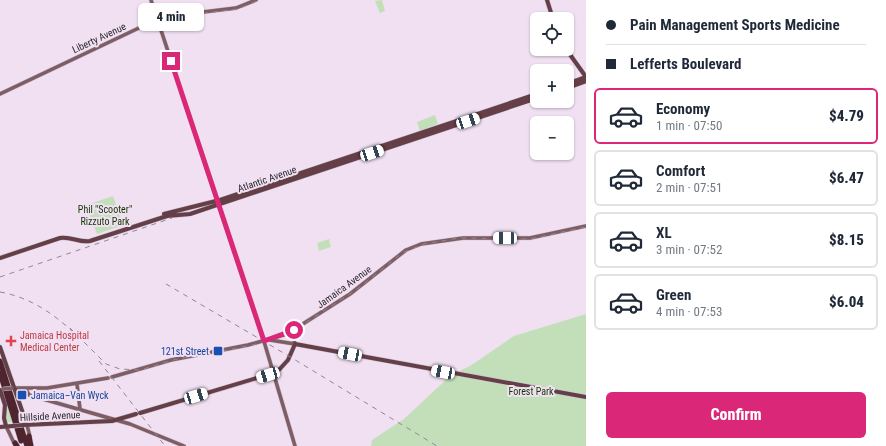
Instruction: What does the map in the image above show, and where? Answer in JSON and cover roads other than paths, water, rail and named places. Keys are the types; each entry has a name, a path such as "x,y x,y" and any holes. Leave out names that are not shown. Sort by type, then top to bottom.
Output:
{"highway":[{"path":"0,361 30,446"},
{"path":"0,373 23,446"},
{"path":"29,436 30,446"}],"main road":[{"path":"151,0 266,341 294,446"},
{"name":"Liberty Avenue","path":"0,94 157,19 168,16 236,8 256,0"},
{"path":"548,0 550,12"},
{"path":"548,0 552,12"},
{"path":"573,56 585,72 586,77 574,81"},
{"path":"574,85 586,81"},
{"name":"Atlantic Avenue","path":"0,257 63,238 84,242 92,241 166,216 189,214 218,202 530,96"},
{"name":"Atlantic Avenue","path":"218,202 530,100"},
{"name":"Jamaica Avenue","path":"276,340 292,332 350,294 406,250 420,244 448,239 522,238 550,234 586,226"},
{"path":"292,332 295,344"},
{"path":"16,445 6,426 4,418 5,405 1,389 47,388 77,384 110,378 170,360 276,340 586,397"},
{"name":"Hillside Avenue","path":"0,427 24,427 116,420 274,373 284,366 291,356 295,344"},
{"path":"0,346 14,388 24,427 29,436"},
{"path":"77,384 80,409"},
{"path":"26,388 29,394 116,420 184,446"},
{"path":"103,416 107,420"},
{"name":"Hillside Avenue","path":"101,421 116,420"}],"railway":[{"path":"163,18 238,9 259,0"},
{"path":"0,277 172,218"},
{"path":"70,328 106,364 120,369 140,370 173,360 253,345 288,334 356,290 402,253 424,244 459,238 530,239 586,227"},
{"path":"166,284 437,446"},
{"path":"0,292 11,294 31,302 58,319 74,333"},
{"path":"99,361 165,446"}],"place":[{"name":"Jamaica Hospital Medical Center","path":"11,341"},
{"name":"121st Street","path":"218,351"},
{"name":"Jamaica–Van Wyck","path":"22,395"}],"park label":[{"name":"Phil \"Scooter\" Rizzuto Park","path":"105,214"},
{"name":"Forest Park","path":"531,391"}]}
